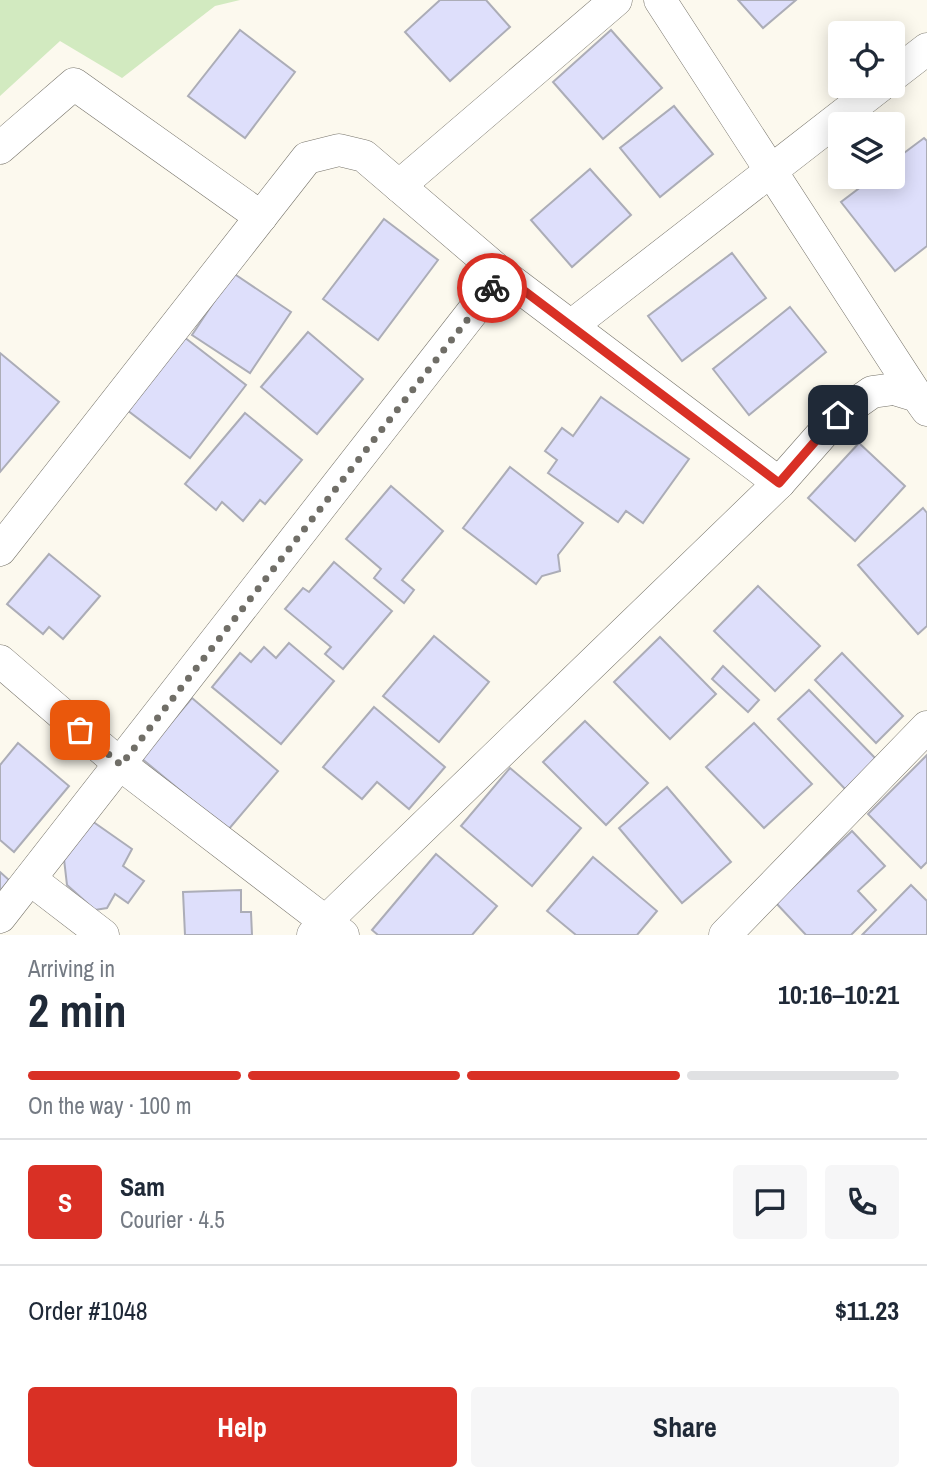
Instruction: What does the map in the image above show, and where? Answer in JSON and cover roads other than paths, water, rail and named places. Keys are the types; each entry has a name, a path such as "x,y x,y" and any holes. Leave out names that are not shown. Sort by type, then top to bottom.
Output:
{"street":[{"path":"399,186 617,0"},
{"path":"660,0 922,403"},
{"path":"905,66 927,49"},
{"path":"0,148 74,84 261,217"},
{"path":"571,326 865,98"},
{"path":"0,550 307,158 339,150 364,156 502,274 779,483"},
{"path":"0,918 502,274"},
{"path":"0,661 121,765 327,930 779,483 838,415 872,391 894,388 922,403"},
{"path":"725,935 927,727"},
{"path":"30,879 103,935"}]}
